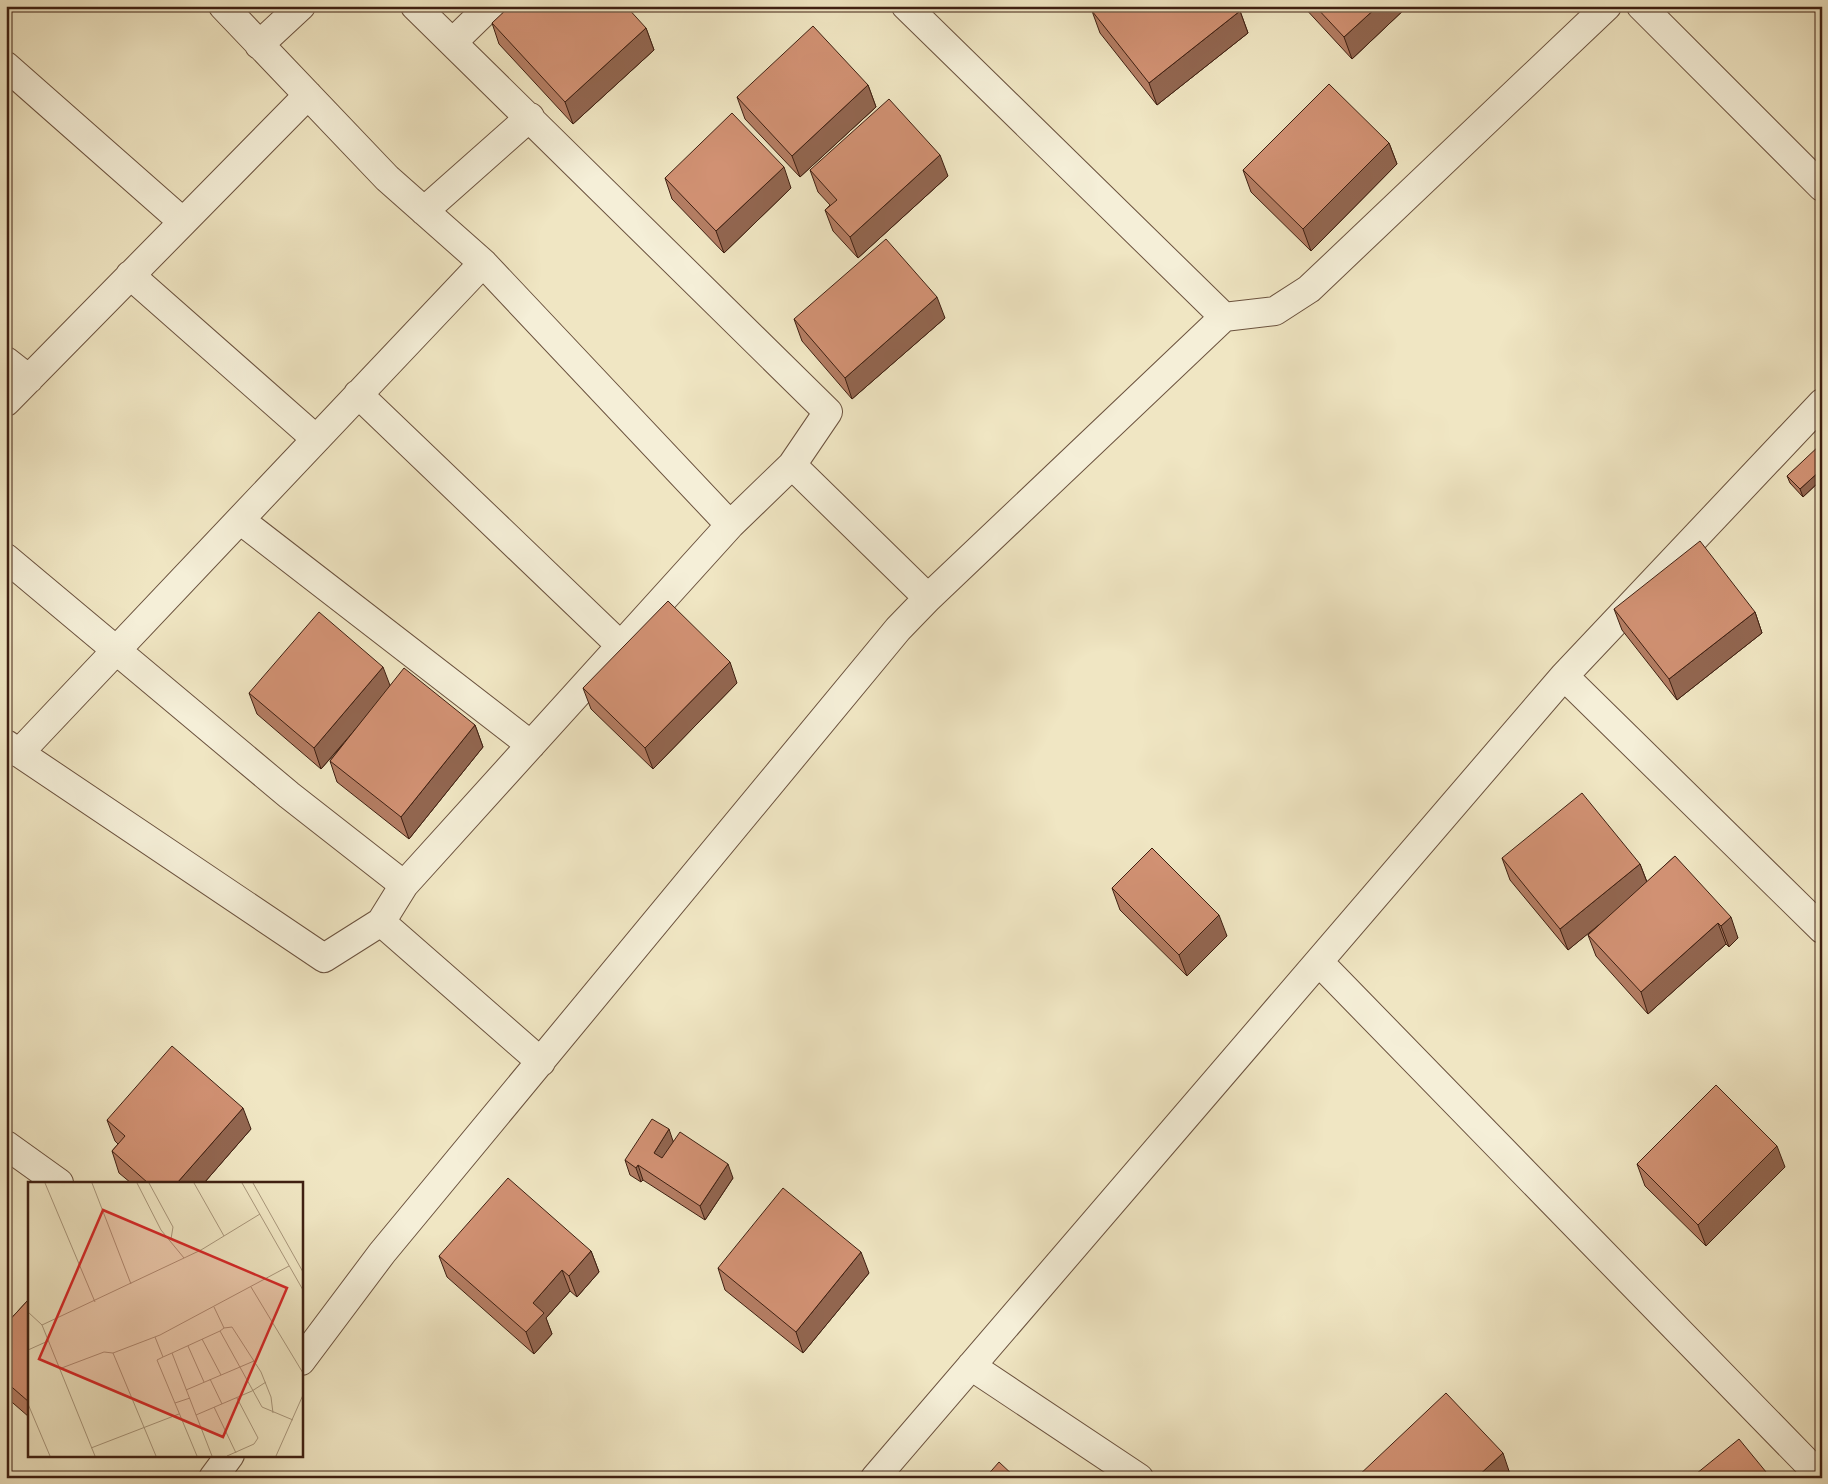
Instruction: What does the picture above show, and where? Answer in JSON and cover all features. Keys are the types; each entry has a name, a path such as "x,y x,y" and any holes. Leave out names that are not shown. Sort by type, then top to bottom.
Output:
{"street":[{"path":"223,6 387,178 483,263 730,525"},
{"path":"260,45 300,6"},
{"path":"415,6 828,412 792,465 730,525 404,885 380,922 324,958 13,748 116,650 483,263"},
{"path":"453,42 490,6"},
{"path":"906,6 1224,317"},
{"path":"302,1359 382,1254 898,629 928,598 1224,317 1276,311 1309,289 1607,6"},
{"path":"1641,6 1821,184"},
{"path":"6,66 182,222"},
{"path":"6,402 308,95"},
{"path":"424,211 530,117"},
{"path":"130,275 316,439"},
{"path":"6,361 29,379"},
{"path":"358,394 621,646"},
{"path":"875,1478 1564,676 1822,403"},
{"path":"792,465 928,598"},
{"path":"240,520 531,745"},
{"path":"6,558 289,795 404,885"},
{"path":"1564,676 1822,929"},
{"path":"380,922 541,1062"},
{"path":"1319,962 1822,1478"},
{"path":"6,1145 57,1182"},
{"path":"971,1366 1139,1478"},
{"path":"213,1478 229,1456"}],"building":[{"path":"510,6 626,6 646,28 565,102 492,23"},
{"path":"1098,6 1236,6 1240,11 1149,83 1092,11"},
{"path":"1315,6 1378,6 1344,37"},
{"path":"813,26 868,85 792,156 737,97"},
{"path":"1329,84 1389,143 1303,229 1243,170"},
{"path":"889,99 940,155 850,237 825,210 837,200 810,170"},
{"path":"732,113 784,167 716,231 665,178"},
{"path":"886,239 937,297 845,378 794,319"},
{"path":"1821,444 1822,469 1800,489 1787,476"},
{"path":"1700,541 1755,612 1669,679 1614,609"},
{"path":"668,601 730,662 645,748 583,688"},
{"path":"319,612 383,667 314,748 249,693"},
{"path":"404,668 475,725 401,817 330,761"},
{"path":"1582,793 1640,864 1560,929 1502,858"},
{"path":"1152,848 1219,915 1179,955 1112,888"},
{"path":"1675,856 1731,917 1721,926 1718,923 1641,992 1588,935"},
{"path":"172,1046 243,1108 178,1182 147,1182 112,1151 125,1136 107,1120"},
{"path":"1716,1085 1777,1146 1698,1225 1637,1164"},
{"path":"652,1119 669,1129 654,1153 662,1158 680,1132 728,1164 700,1206 638,1165 636,1168 625,1160"},
{"path":"508,1178 591,1251 569,1276 562,1270 533,1303 544,1313 526,1332 439,1256"},
{"path":"783,1188 861,1252 796,1332 718,1268"},
{"path":"28,1300 28,1401 6,1382 6,1324"},
{"path":"1446,1393 1503,1453 1476,1478 1356,1478"},
{"path":"1739,1439 1771,1478 1691,1478"},
{"path":"999,1462 1016,1478 985,1478"}]}
